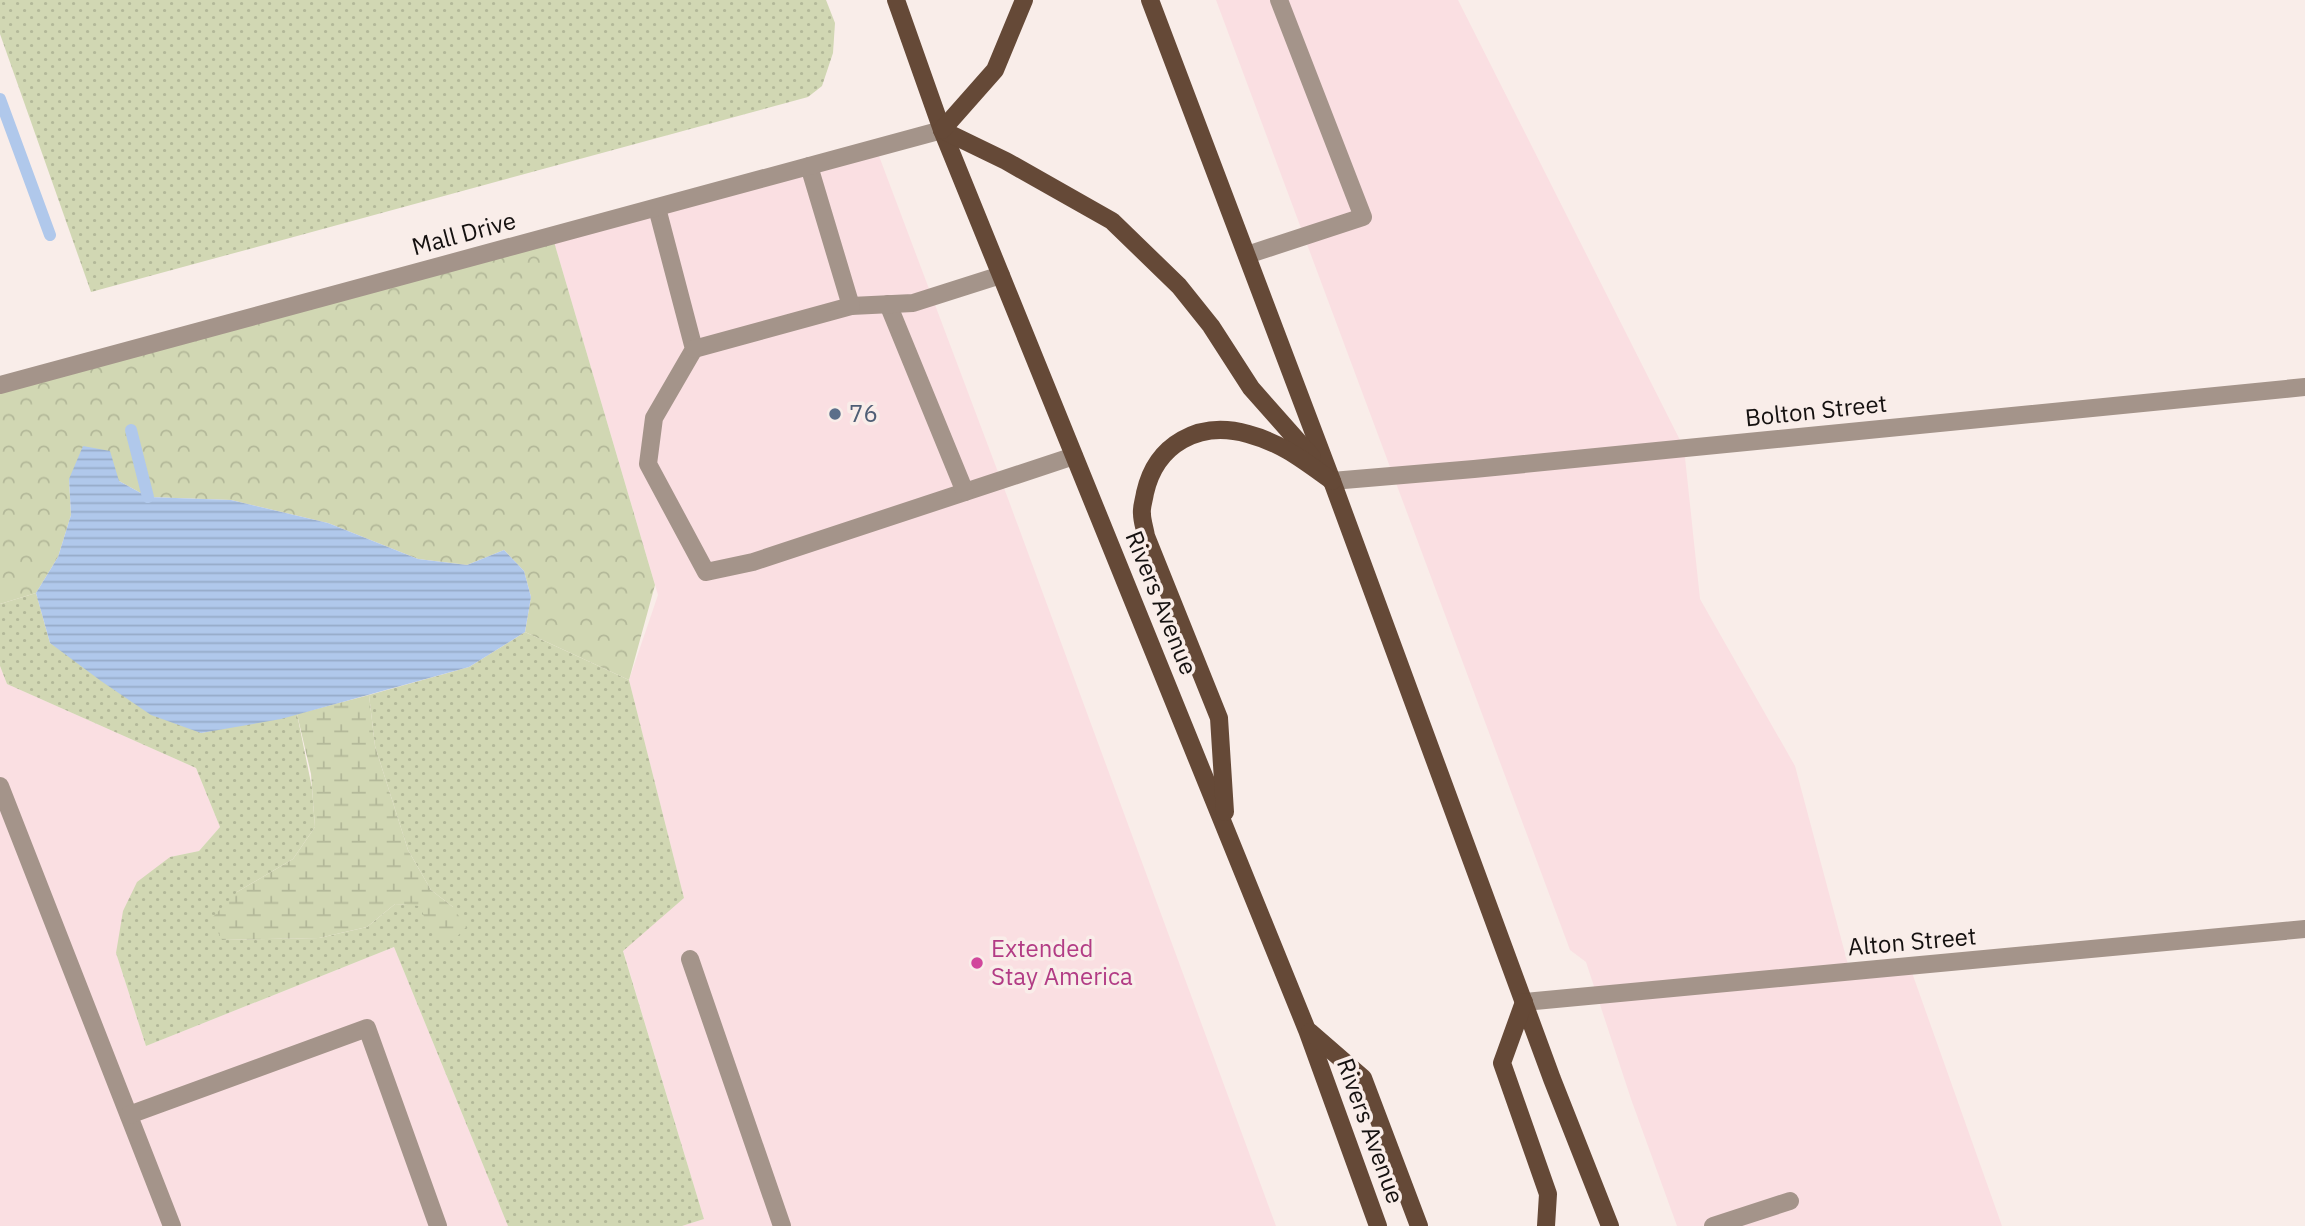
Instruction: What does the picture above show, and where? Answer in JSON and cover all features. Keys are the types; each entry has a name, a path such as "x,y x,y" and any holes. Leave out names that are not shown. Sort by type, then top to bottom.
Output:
{"main road":[{"name":"Rivers Avenue","path":"896,0 942,130 1307,1030 1378,1226"},
{"path":"1024,0 995,70 942,130 1006,161 1112,221 1179,286 1211,326 1251,387 1332,481"},
{"path":"1150,0 1610,1226"},
{"path":"1226,829 1219,718 1146,536 1141,512 1149,475 1164,452 1185,438 1213,429 1246,433 1287,448 1332,481"},
{"path":"1524,1002 1502,1063 1548,1194 1546,1226"},
{"path":"1307,1030 1363,1078 1419,1226"}],"street":[{"path":"1247,255 1363,217 1279,0"},
{"name":"Mall Drive","path":"0,385 942,130"},
{"path":"809,166 851,306"},
{"path":"657,208 694,349"},
{"path":"1001,275 913,303 851,306 694,349 654,418 648,464 706,572 753,562 1074,456"},
{"path":"888,304 965,492"},
{"name":"Bolton Street","path":"1332,481 2305,387"},
{"path":"0,786 172,1226"},
{"name":"Alton Street","path":"1524,1002 2305,929"},
{"path":"690,959 782,1226"},
{"path":"129,1115 367,1028 438,1226"},
{"path":"1713,1226 1790,1201"}],"shaded area":[{"path":"1216,0 1458,0 1684,448 1700,599 1795,766 1850,972 1910,967 2002,1226 1677,1226 1631,1099 1586,962 1570,950"},
{"path":"876,148 1276,1226 682,1226 704,1219 623,950 684,898 629,680 658,595 552,235"},
{"path":"0,666 7,684 196,768 220,827 199,851 170,857 116,953 146,1046 394,947 508,1226 0,1226"}],"green space":[{"path":"0,0 826,0 835,23 833,53 822,86 808,97 91,292 0,34"},
{"path":"552,235 655,585 629,680 525,632 531,597 524,571 504,550 467,565 418,559 328,523 231,500 148,497 119,481 69,479 71,515 58,557 36,593 0,604 0,385"},
{"path":"36,593 50,643 201,733 297,714 312,788 315,827 293,859 237,892 222,940 319,938 367,927 395,904 453,907 431,890 408,850 375,746 369,695 469,667 525,632 629,680 684,898 623,951 704,1219 682,1226 508,1226 394,947 146,1046 116,953 123,911 137,882 170,857 199,851 220,827 196,768 7,684 0,666 0,604"},
{"path":"369,695 375,746 408,850 431,890 453,907 466,927 453,941 427,928 421,906 395,904 367,927 319,938 222,940 211,919 237,892 293,859 315,827 311,774 297,714"}],"water":[{"path":"83,446 110,451 119,481 148,497 231,500 328,523 418,559 467,565 504,550 524,571 531,597 525,632 469,667 281,719 201,733 151,715 50,643 36,593 58,557 71,515 69,479"}],"waterway":[{"path":"0,99 50,235"},
{"path":"131,430 148,497"}],"place":[{"name":"76","path":"835,414"},
{"name":"Extended Stay America","path":"977,963"}]}
